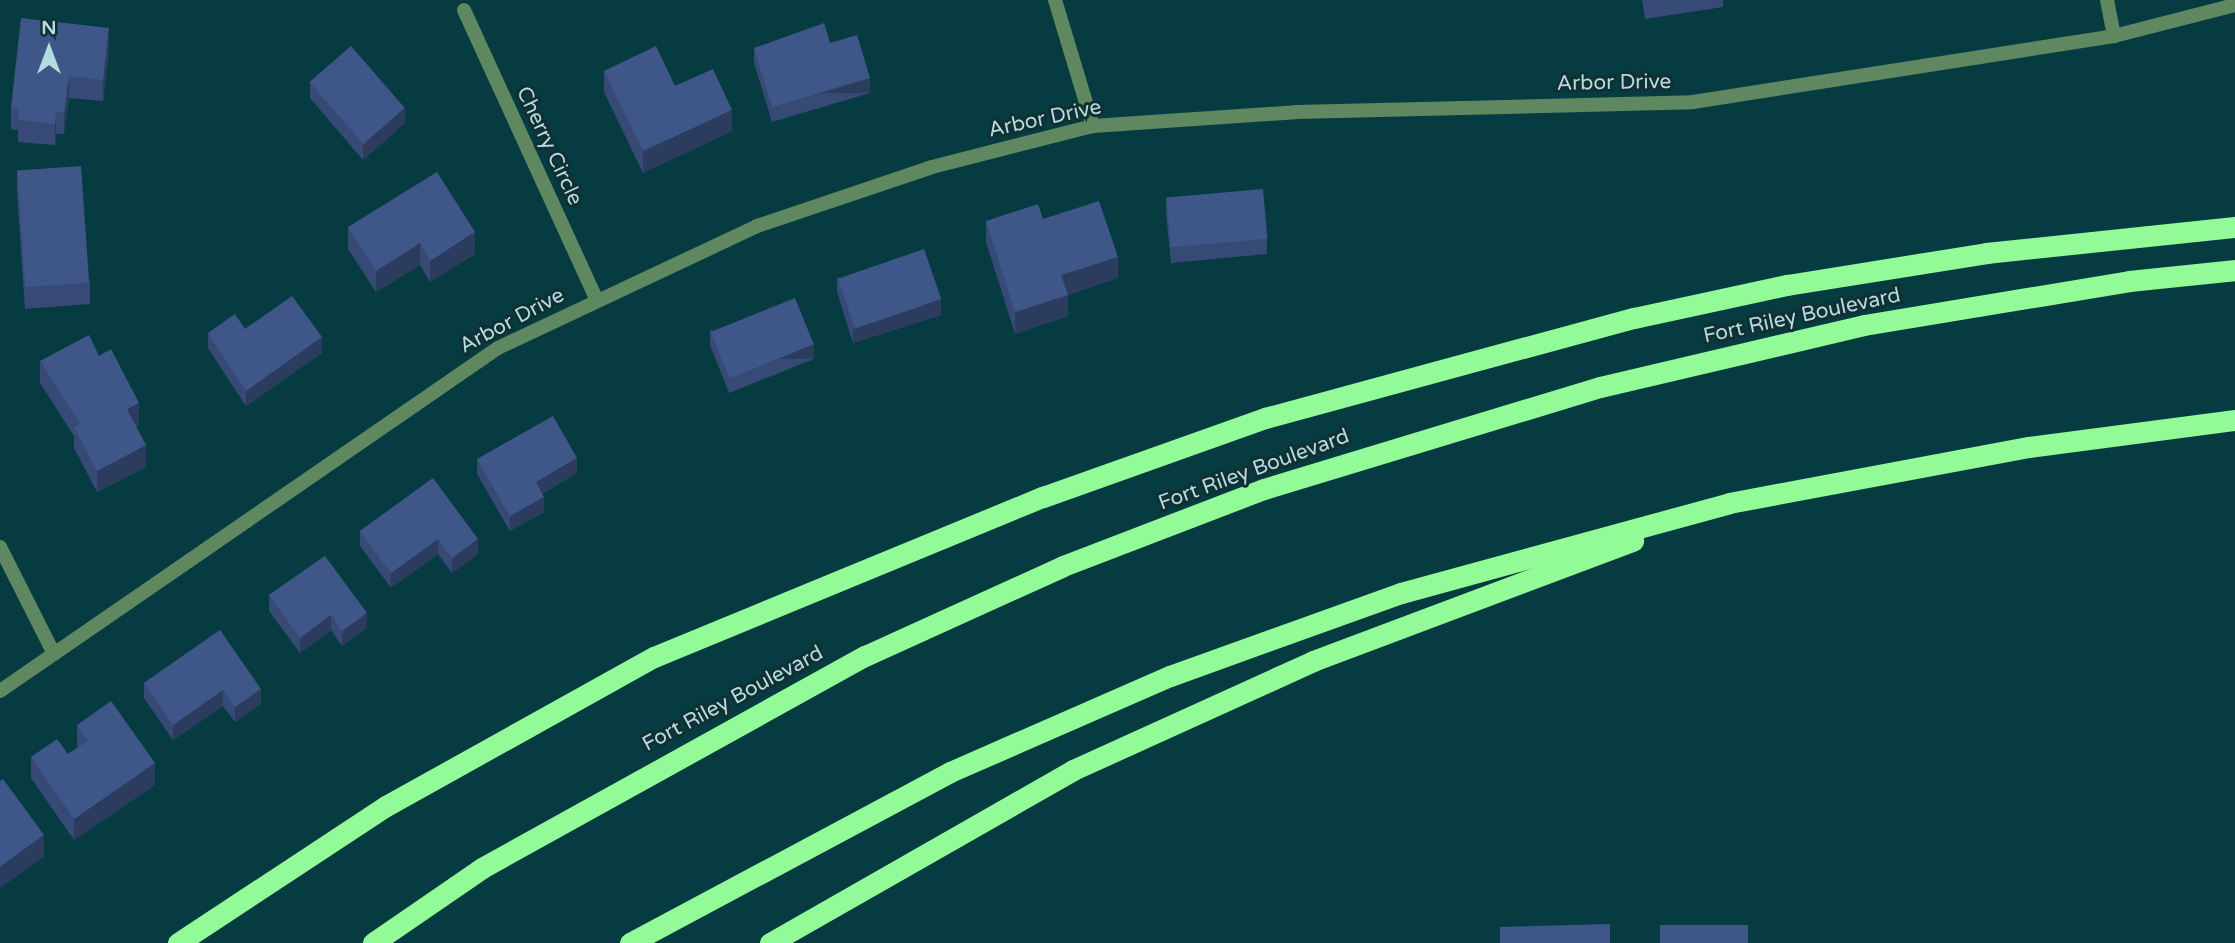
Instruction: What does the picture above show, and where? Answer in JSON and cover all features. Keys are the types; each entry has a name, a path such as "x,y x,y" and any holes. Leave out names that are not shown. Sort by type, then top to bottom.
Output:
{"highway":[{"path":"178,943 386,806 654,656 1043,496 1265,418 1634,318 1787,285 1986,253 2235,227"},
{"name":"Fort Riley Boulevard","path":"373,943 494,861 865,656 1063,566 1264,489 1588,390 1864,325 2129,281 2235,270"},
{"path":"630,943 938,778 1170,676 1402,593 1729,503 2029,447 2235,420"},
{"path":"770,943 1073,771 1313,661 1729,503"}],"street":[{"path":"1055,0 1093,126"},
{"path":"2107,0 2114,36"},
{"name":"Arbor Drive","path":"0,691 382,424 498,348 757,226 932,167 1093,126 1296,112 1693,102 2114,36 2235,5"},
{"name":"Cherry Circle","path":"464,10 597,300"},
{"path":"0,547 54,654"}],"building":[{"path":"21,18 109,28 103,80 69,76 64,113 56,112 55,124 18,120 19,109 11,108"},
{"path":"824,23 830,43 857,35 870,78 772,107 754,48"},
{"path":"351,46 405,108 363,144 309,82"},
{"path":"656,46 675,86 713,69 732,110 643,151 604,71"},
{"path":"81,166 89,283 25,287 17,170"},
{"path":"437,172 475,232 430,261 420,243 376,271 348,227"},
{"path":"1263,189 1267,239 1171,247 1166,197"},
{"path":"1099,201 1118,257 1061,275 1068,295 1015,312 986,221 1038,204 1043,219"},
{"path":"924,249 941,299 855,329 838,279"},
{"path":"292,296 322,337 246,391 208,333 235,314 245,329"},
{"path":"795,298 814,344 729,378 711,332"},
{"path":"89,335 99,356 111,349 139,403 127,409 146,445 97,471 74,427 80,424 40,361"},
{"path":"553,416 577,458 536,482 544,497 510,516 477,459"},
{"path":"433,478 478,539 452,558 438,539 391,573 360,531"},
{"path":"325,556 367,613 342,631 331,615 300,638 269,595"},
{"path":"220,630 261,689 235,707 223,690 173,725 144,683"},
{"path":"111,701 155,763 74,819 31,757 57,739 68,754 88,741 77,725"},
{"path":"3,779 44,835 0,867 0,781"},
{"path":"1610,924 1610,943 1500,943 1500,927"},
{"path":"1660,925 1748,925 1748,943 1660,943"}]}
